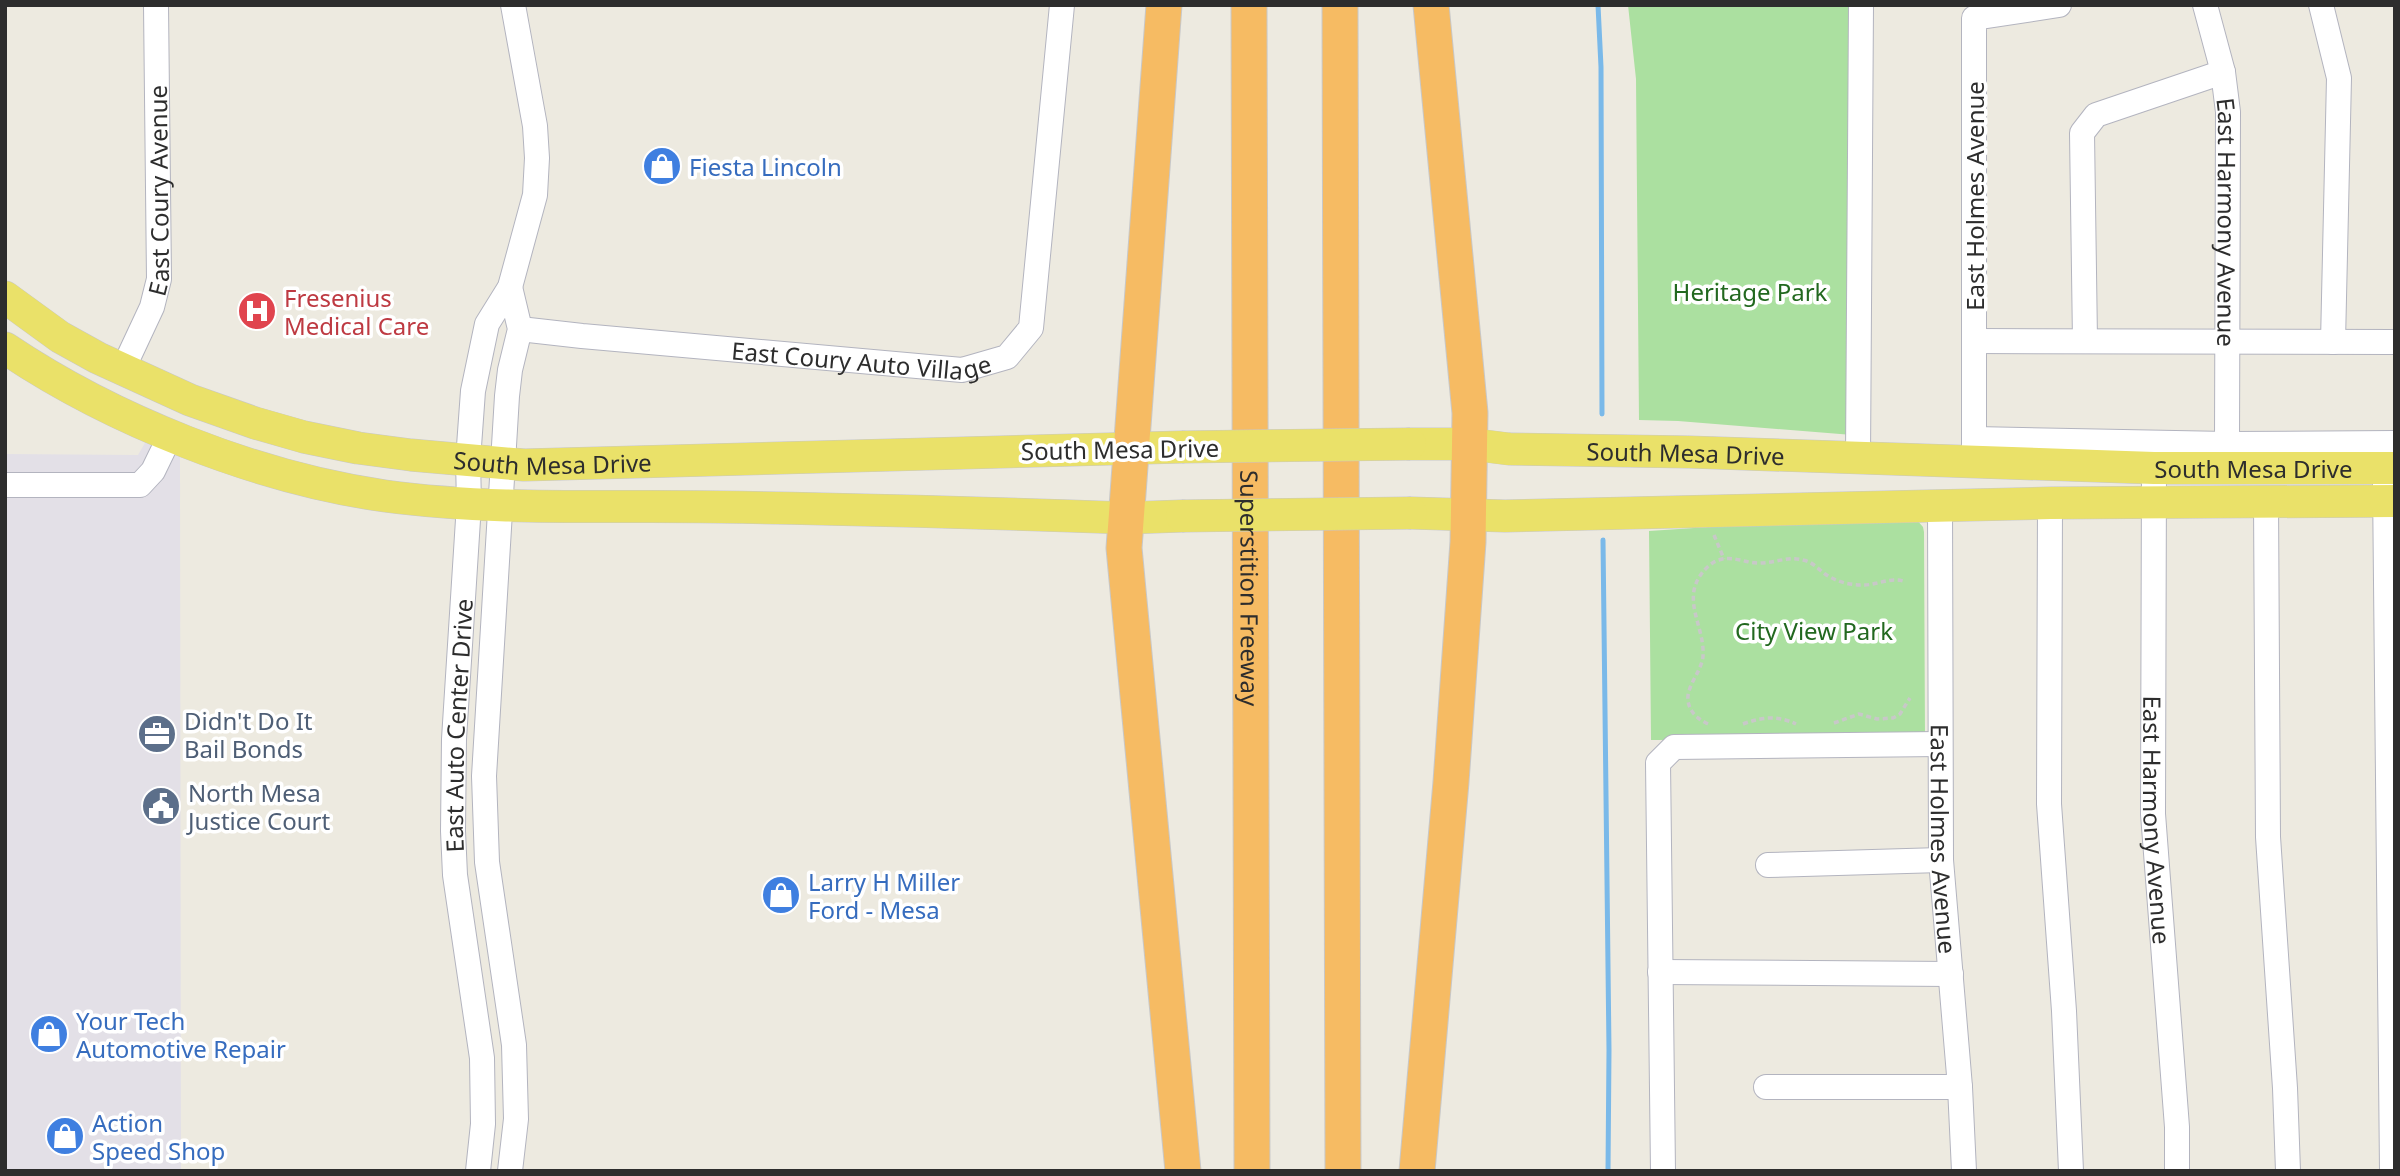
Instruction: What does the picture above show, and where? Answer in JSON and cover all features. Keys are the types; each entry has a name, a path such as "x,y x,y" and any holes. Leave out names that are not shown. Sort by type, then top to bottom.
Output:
{"highway":[{"path":"1164,5 1124,548 1183,1171"},
{"name":"Superstition Freeway","path":"1249,5 1252,1171"},
{"path":"1340,5 1343,1171"},
{"path":"1417,1171 1452,768 1468,542 1470,413 1431,5"}],"main road":[{"name":"South Mesa Drive","path":"5,297 60,337 98,358 190,400 229,414 304,437 342,445 411,455 524,465 1130,448 1409,444 1858,458 1975,450 2154,468 2391,460"},
{"path":"5,328 22,334 92,373 107,374 123,369"},
{"name":"South Mesa Drive","path":"5,348 77,391 170,436 244,461 325,485 385,496 484,504 722,507 1126,518 1411,513 1468,516 2050,503 2390,501"},
{"path":"170,436 195,428 209,427 281,448 342,445"}],"street":[{"name":"East Coury Avenue","path":"123,369 152,307 159,279 156,5"},
{"name":"East Auto Center Drive","path":"510,1171 516,1119 514,1045 494,919 484,816 484,504 468,460 473,391 487,324 510,287 535,195 535,127 513,5"},
{"name":"East Coury Auto Village","path":"520,329 962,370 1007,357 1031,328 1062,5"},
{"path":"1858,458 1861,5"},
{"name":"East Holmes Avenue","path":"1975,450 1974,18 2059,5"},
{"name":"East Harmony Avenue","path":"2205,5 2223,72 2228,112 2227,444"},
{"path":"2321,5 2339,78 2333,342"},
{"path":"2085,341 2082,134 2096,115 2223,72"},
{"name":"East Auto Center Drive","path":"478,1171 483,1124 482,1058 455,875 454,739 484,504 502,463 510,370 520,329 510,287"},
{"path":"1975,341 2395,342"},
{"path":"5,485 140,485 153,471 170,436"},
{"name":"South Mesa Drive","path":"1975,450 2227,444 2391,460"},
{"path":"2391,460 2392,1171"},
{"name":"East Harmony Avenue","path":"2154,468 2153,814 2177,1127 2177,1171"},
{"path":"2266,502 2268,837 2288,1171"},
{"path":"2050,503 2049,804 2064,1011 2071,1171"},
{"name":"East Holmes Avenue","path":"1940,505 1941,860 1960,1087 1964,1171"},
{"path":"1663,1171 1658,763 1674,747 1940,744"},
{"path":"1769,865 1941,860"},
{"path":"1660,972 1951,974"},
{"path":"1766,1087 1960,1087"}],"path":[{"path":"1710,529 1724,559"},
{"path":"1710,725 1699,720 1689,703 1690,690 1703,659 1703,642 1693,608 1693,593 1697,579 1706,568 1724,559 1762,564 1790,558 1817,566 1826,575 1844,583 1863,585 1890,580 1903,581"},
{"path":"1828,726 1859,714 1885,720 1893,718 1900,714 1910,698"},
{"path":"1735,726 1773,717 1799,725"}],"shaded area":[{"path":"145,443 180,455 181,1171 5,1171 5,454 138,455"}],"green space":[{"name":"Heritage Park","path":"1628,5 1856,5 1865,436 1639,420 1636,79"},
{"name":"City View Park","path":"1916,519 1924,532 1925,739 1651,740 1649,531 1814,520"}],"waterway":[{"path":"1598,5 1601,67 1602,414"},
{"path":"1603,540 1608,1171"}],"place":[{"name":"Fiesta Lincoln","path":"662,166"},
{"name":"Fresenius Medical Care","path":"257,311"},
{"name":"Didn't Do It Bail Bonds","path":"157,734"},
{"name":"North Mesa Justice Court","path":"161,806"},
{"name":"Larry H Miller Ford - Mesa","path":"781,895"},
{"name":"Your Tech Automotive Repair","path":"49,1034"},
{"name":"Action Speed Shop","path":"65,1136"}]}
